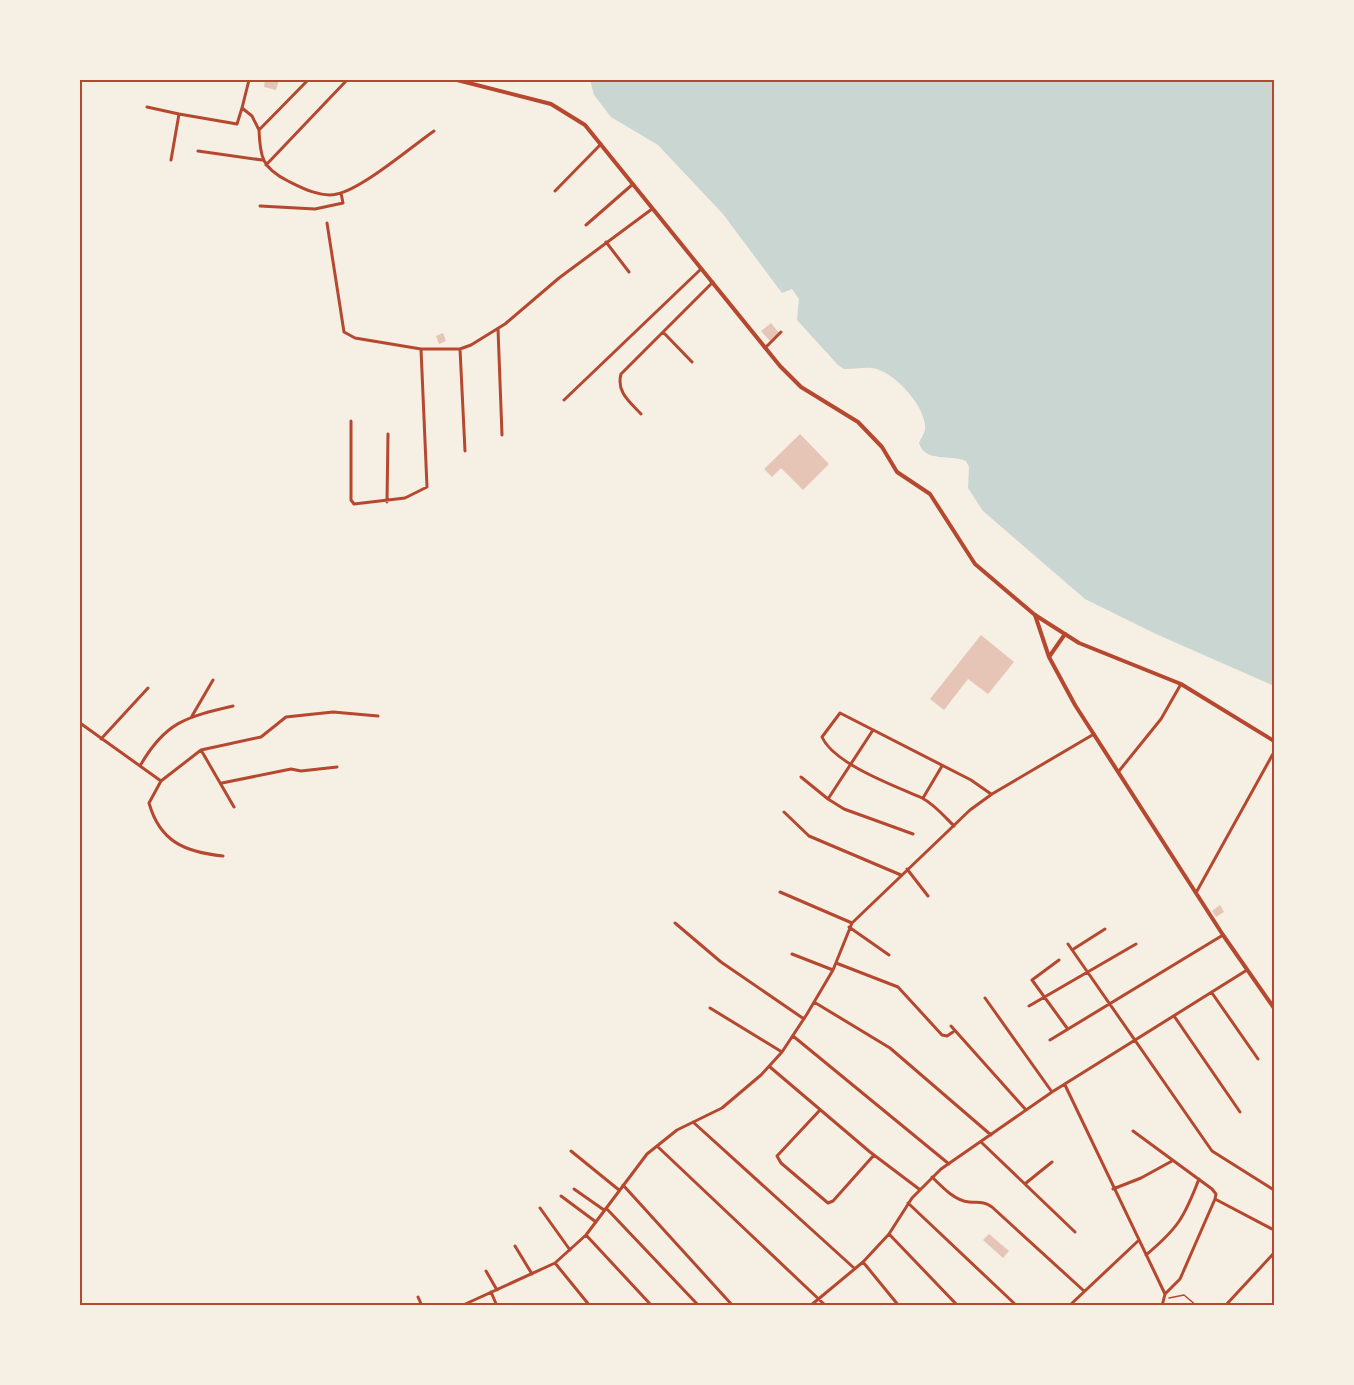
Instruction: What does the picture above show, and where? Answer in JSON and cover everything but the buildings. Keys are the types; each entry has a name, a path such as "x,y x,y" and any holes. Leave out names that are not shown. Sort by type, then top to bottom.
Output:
{"main road":[{"path":"457,80 551,104 571,114 602,144 765,348 801,387 866,430 882,447 897,472 930,494 975,564 1035,615 1107,656 1182,684 1275,741"},
{"path":"1035,615 1049,657 1059,678 1223,935 1275,1008"},
{"path":"1049,657 1065,634"}],"street":[{"path":"147,107 237,124 249,80"},
{"path":"259,130 308,80"},
{"path":"266,165 346,80"},
{"path":"242,108 252,116 259,130 262,160 266,165 286,181 314,192 330,195 341,193 356,185 434,131"},
{"path":"171,160 179,114"},
{"path":"555,191 602,144"},
{"path":"198,151 262,160"},
{"path":"586,225 633,184"},
{"path":"261,206 331,208 343,203 341,193"},
{"path":"327,223 344,332 355,338 421,349 460,349 498,329 606,242 652,209"},
{"path":"606,242 630,272"},
{"path":"564,400 701,269"},
{"path":"641,414 622,394 618,382 621,374 713,282"},
{"path":"498,329 502,435"},
{"path":"663,332 692,362"},
{"path":"765,348 781,332"},
{"path":"351,422 351,500 354,504 387,502 405,498 425,489 429,484 421,349"},
{"path":"460,349 465,451"},
{"path":"387,502 388,435"},
{"path":"192,716 213,680"},
{"path":"1119,771 1161,719 1182,684"},
{"path":"101,738 148,688"},
{"path":"140,766 152,746 168,729 192,716 233,706"},
{"path":"223,856 186,850 162,831 149,803 161,781 201,750 261,737 282,718 295,714 355,712 378,716"},
{"path":"954,826 923,798 852,764 834,752 822,737 840,713 992,794"},
{"path":"80,723 161,781"},
{"path":"828,799 873,730"},
{"path":"461,1305 555,1263 570,1250 586,1235 647,1154 677,1130 734,1101 782,1052 833,970 852,923 907,869 992,794 1094,734"},
{"path":"201,750 234,807"},
{"path":"1197,891 1275,752"},
{"path":"923,798 942,766"},
{"path":"222,783 291,769 301,771 337,767"},
{"path":"801,777 844,809 913,834"},
{"path":"784,812 809,836 901,875"},
{"path":"907,869 928,896"},
{"path":"780,892 852,923"},
{"path":"675,922 721,962 804,1019"},
{"path":"849,927 890,955"},
{"path":"1072,950 1105,928"},
{"path":"1050,1040 1223,935"},
{"path":"1068,944 1212,1151 1275,1190"},
{"path":"1029,1006 1086,971 1136,945"},
{"path":"792,954 833,970"},
{"path":"1059,960 1032,980 1067,1028"},
{"path":"836,963 898,987 942,1035 947,1036 953,1032"},
{"path":"810,1305 863,1262 890,1234 908,1203 932,1177 1052,1092 1247,970"},
{"path":"1212,993 1258,1059"},
{"path":"985,998 1052,1092"},
{"path":"814,1002 890,1048 991,1136"},
{"path":"710,1008 782,1052"},
{"path":"1174,1016 1240,1112"},
{"path":"951,1026 953,1032 1026,1110"},
{"path":"793,1036 949,1164"},
{"path":"769,1066 874,1155 919,1189"},
{"path":"1065,1085 1165,1294 1166,1299 1162,1305"},
{"path":"820,1110 777,1156 781,1163 828,1203 833,1201 874,1155"},
{"path":"693,1122 855,1268"},
{"path":"1133,1131 1215,1191 1215,1199 1180,1280 1165,1294"},
{"path":"981,1142 1075,1232"},
{"path":"657,1146 826,1305"},
{"path":"571,1151 620,1190"},
{"path":"1113,1189 1141,1178 1172,1161"},
{"path":"1026,1183 1052,1162"},
{"path":"932,1177 957,1198 967,1202 984,1202 992,1207 1084,1291"},
{"path":"1145,1255 1173,1232 1188,1206 1199,1179"},
{"path":"623,1185 733,1305"},
{"path":"574,1189 605,1209 699,1305"},
{"path":"561,1196 596,1222"},
{"path":"1215,1199 1275,1230"},
{"path":"908,1203 1017,1305"},
{"path":"540,1208 570,1250"},
{"path":"890,1234 958,1305"},
{"path":"586,1235 652,1305"},
{"path":"1069,1305 1138,1241"},
{"path":"515,1246 532,1274"},
{"path":"1225,1305 1275,1253"},
{"path":"863,1262 899,1305"},
{"path":"555,1263 590,1305"},
{"path":"486,1271 497,1290"},
{"path":"491,1292 497,1305"},
{"path":"418,1298 422,1305"}],"path":[{"path":"1166,1299 1184,1295 1197,1305"}],"shaded area":[{"path":"590,80 1274,80 1274,686 1156,634 1085,599 983,511 968,488 969,467 966,461 933,456 922,449 919,443 925,430 921,411 899,383 880,370 844,369 838,365 797,320 799,299 792,289 782,293 723,214 658,145 611,117 594,95"}]}
